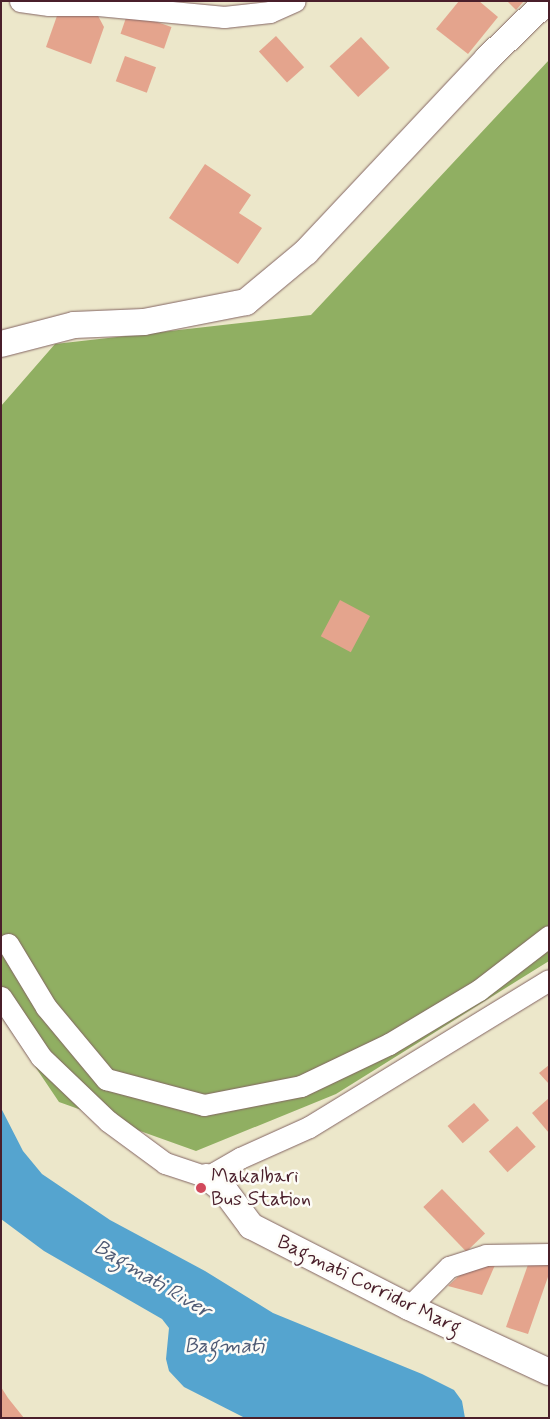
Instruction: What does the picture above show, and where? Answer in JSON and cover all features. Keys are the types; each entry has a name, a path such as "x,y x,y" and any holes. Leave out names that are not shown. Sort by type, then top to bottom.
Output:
{"street":[{"path":"20,1 49,5 98,5 224,17 270,12 296,1"},
{"path":"1,344 74,325 144,322 246,302 306,252 488,60 547,1"},
{"path":"8,944 46,1007 106,1079 204,1105 301,1086 389,1044 479,990 549,936"},
{"path":"1,997 41,1057 108,1122 165,1163 207,1177 240,1158 308,1127 549,980"},
{"name":"Bagmati Corridor Marg","path":"207,1177 225,1191 250,1226 409,1307 549,1372"},
{"path":"409,1307 449,1267 486,1255 549,1254"}],"green space":[{"path":"549,60 549,961 336,1094 196,1151 59,1102 1,1016 1,406 55,344 311,315"}],"water":[{"name":"Bagmati","path":"1,1108 23,1151 42,1174 110,1220 205,1271 273,1313 422,1374 454,1390 462,1401 465,1418 245,1418 184,1387 169,1371 166,1359 169,1328 162,1319 44,1251 1,1219"}],"building":[{"path":"459,1 479,1 498,17 468,54 436,29"},
{"path":"507,1 524,1 516,10"},
{"path":"96,12 104,27 91,64 46,47 58,13"},
{"path":"128,12 171,27 164,49 121,34"},
{"path":"276,36 304,67 287,83 259,51"},
{"path":"361,37 390,68 358,97 330,66"},
{"path":"125,56 156,67 147,93 116,81"},
{"path":"205,164 251,195 239,213 262,228 238,264 169,218"},
{"path":"340,600 370,616 351,652 321,636"},
{"path":"549,1065 549,1084 539,1073"},
{"path":"549,1098 549,1133 532,1113"},
{"path":"474,1103 489,1120 463,1143 448,1126"},
{"path":"517,1126 536,1147 507,1172 489,1151"},
{"path":"442,1189 485,1234 466,1252 423,1207"},
{"path":"530,1259 549,1265 549,1274 528,1334 506,1327"},
{"path":"475,1261 495,1265 482,1295 448,1286"},
{"path":"1,1387 8,1398 24,1418 1,1418"}],"place":[{"name":"Makalbari Bus Station","path":"201,1188"}],"water label":[{"name":"Bagmati River","path":"152,1279"}]}
